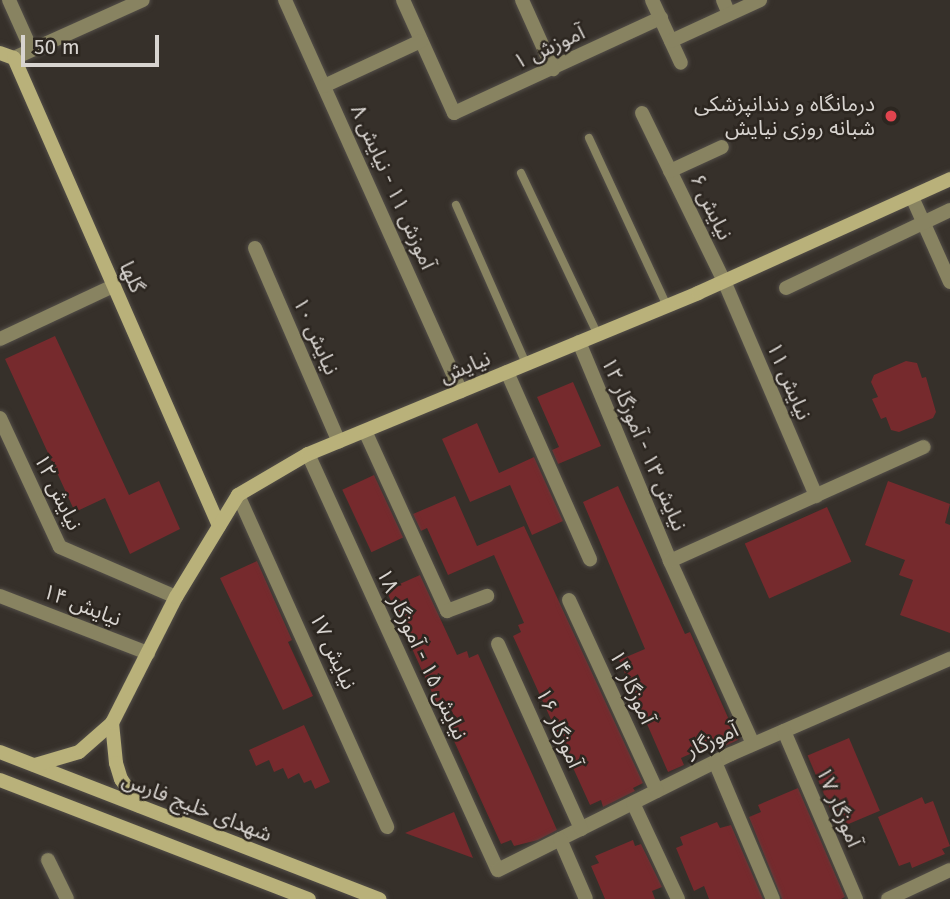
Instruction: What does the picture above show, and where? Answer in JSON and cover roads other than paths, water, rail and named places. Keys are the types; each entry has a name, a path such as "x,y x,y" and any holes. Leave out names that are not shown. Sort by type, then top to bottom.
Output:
{"street":[{"path":"9,0 31,49"},
{"name":"آموزش ۱۱ - نیایش ۸","path":"285,0 461,391"},
{"path":"324,86 421,41 403,0"},
{"path":"522,0 553,69"},
{"path":"652,0 681,63"},
{"path":"723,0 729,14"},
{"path":"671,41 760,0"},
{"path":"7,55 31,49 136,2"},
{"name":"آموزش ۱","path":"421,41 454,113 661,18"},
{"name":"گلها","path":"7,55 219,526"},
{"name":"نیایش ۶","path":"642,113 724,281"},
{"path":"670,171 722,147"},
{"name":"نیایش","path":"35,765 79,752 112,723 176,597 237,495 308,454 667,306 950,179"},
{"path":"912,197 950,282"},
{"path":"786,288 950,210"},
{"name":"نیایش ۱۰","path":"255,248 339,442"},
{"name":"نیایش ۱۱","path":"724,281 816,496"},
{"path":"0,339 113,286"},
{"name":"نیایش ۱۳ - آموزگار ۱۲","path":"579,342 670,561 753,744"},
{"path":"507,372 590,559"},
{"name":"نیایش ۱۲","path":"0,418 60,547 176,597"},
{"path":"365,431 447,611 487,596"},
{"path":"670,561 924,447"},
{"name":"نیایش ۱۵ - آموزگار ۱۸","path":"308,454 498,870"},
{"name":"نیایش ۱۷","path":"237,495 387,827"},
{"name":"نیایش ۱۴","path":"0,596 148,653"},
{"name":"آموزگار۱۴","path":"569,600 657,791"},
{"name":"آموزگار ۱۶","path":"498,644 581,829"},
{"name":"آموزگار","path":"498,870 753,744 950,659"},
{"path":"112,723 116,764 121,779 140,808"},
{"name":"آموزگار ۱۷","path":"784,731 856,899"},
{"name":"شهدای خلیج فارس","path":"0,752 379,899"},
{"path":"715,762 773,899"},
{"path":"0,780 309,899"},
{"path":"633,803 678,899"},
{"path":"560,839 586,899"},
{"path":"48,860 67,899"},
{"path":"888,899 950,870"}],"lane":[{"path":"589,138 667,306"},
{"path":"522,173 598,335"},
{"path":"456,205 526,364"}],"place":[{"name":"درمانگاه و دندانپزشکی شبانه روزی نیایش","path":"891,116"}]}
